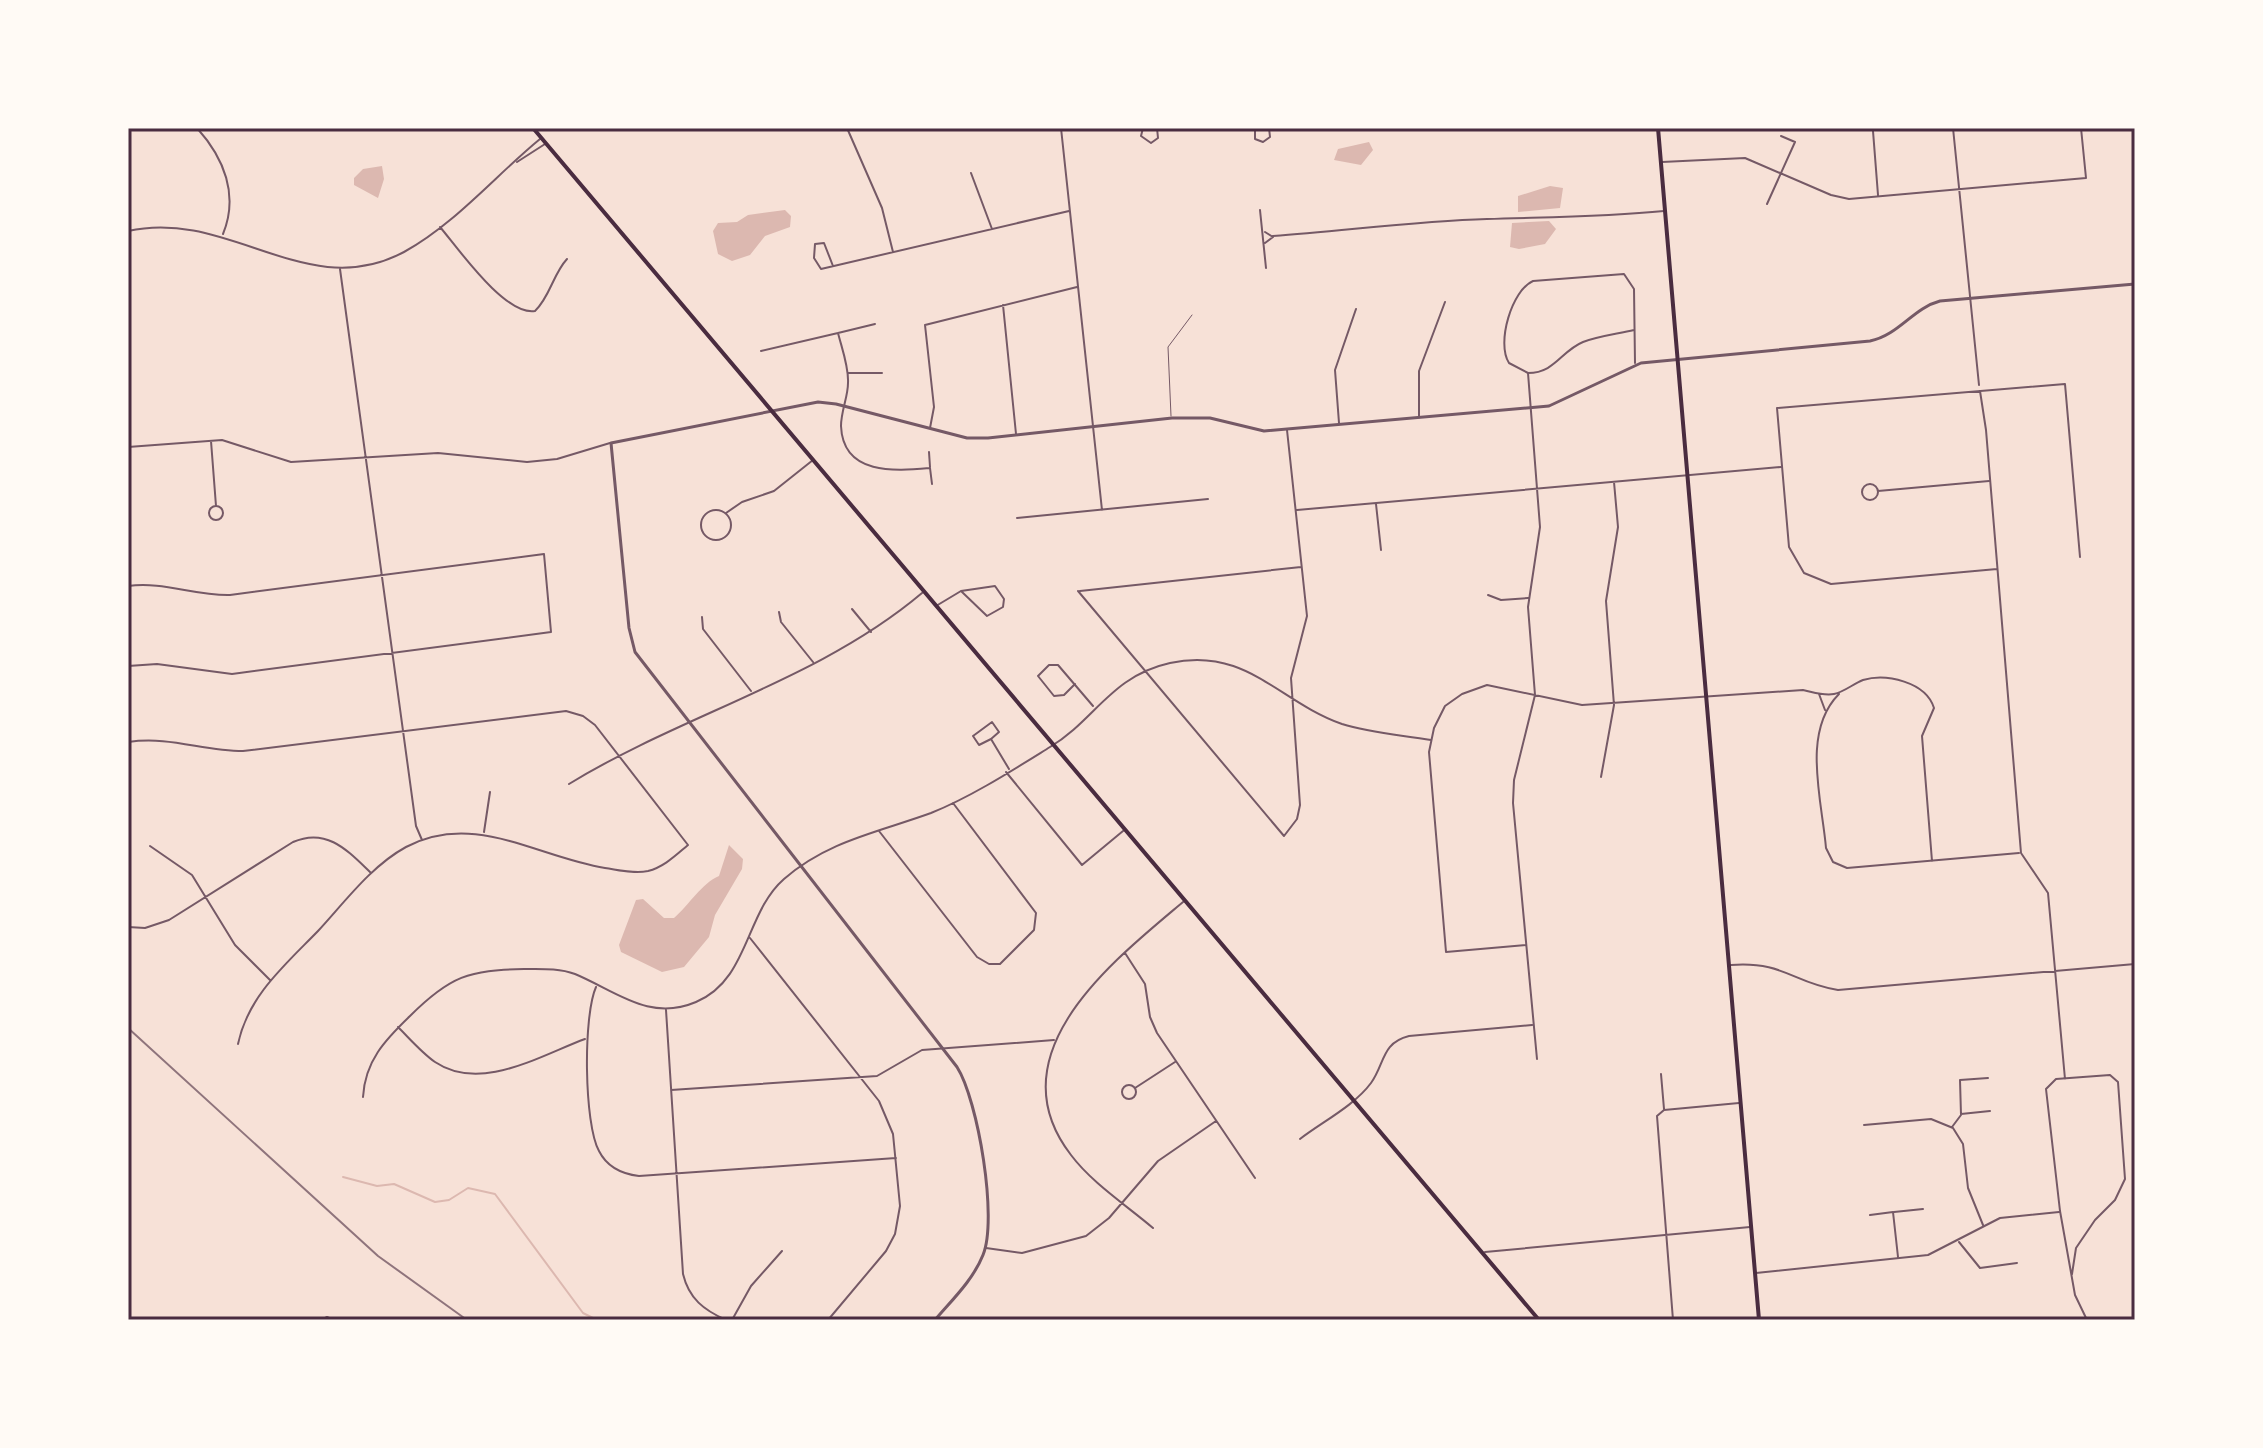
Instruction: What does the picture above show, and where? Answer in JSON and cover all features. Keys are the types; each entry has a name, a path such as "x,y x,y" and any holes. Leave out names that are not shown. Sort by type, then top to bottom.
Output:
{"main road":[{"path":"533,128 1539,1320"},
{"path":"1658,128 1759,1320"}],"street":[{"path":"197,128 213,146 226,175 230,207 223,235"},
{"path":"847,128 878,196 893,253"},
{"path":"1061,128 1102,510"},
{"path":"1143,128 1143,139 1151,143 1158,138 1157,128"},
{"path":"1255,128 1255,139 1263,142 1270,137 1269,128"},
{"path":"1953,128 1979,385"},
{"path":"1661,162 1737,157 1835,196 1878,196 2086,178 2081,128"},
{"path":"1873,131 1878,196"},
{"path":"1767,204 1795,142 1781,136"},
{"path":"128,231 167,227 223,235 304,265 340,269 393,257 439,226 541,138"},
{"path":"516,162 546,143"},
{"path":"971,173 993,230"},
{"path":"1260,210 1266,268"},
{"path":"833,266 826,245 815,244 812,250 816,265 821,269 1070,211"},
{"path":"1262,232 1273,236 1485,219 1579,214 1610,217 1665,211"},
{"path":"439,226 493,289 522,311 535,311 556,271 567,259"},
{"path":"1264,243 1273,236"},
{"path":"340,269 416,826 422,840"},
{"path":"1635,330 1582,342 1565,353 1552,367 1528,373 1509,363 1503,349 1516,295 1523,285 1533,281 1624,274 1633,284 1635,330 1635,365"},
{"path":"128,447 211,440 242,444 291,462 444,453 513,462 542,461 611,443 818,402 967,438 1172,418 1210,418 1255,430 1287,429 1530,408 1567,401 1635,365 1870,341 1894,332 1926,306 1971,298 2135,284"},
{"path":"930,428 934,407 925,325 1078,287"},
{"path":"1419,418 1419,371 1445,302"},
{"path":"1003,305 1016,435"},
{"path":"1339,424 1335,370 1356,309"},
{"path":"761,351 875,324"},
{"path":"838,333 848,373 841,422 845,443 866,466 887,472 930,468"},
{"path":"848,373 882,373"},
{"path":"1528,373 1540,534 1529,598 1535,695 1513,792 1537,1059"},
{"path":"1997,569 1837,583 1817,580 1799,567 1791,554 1777,408 2065,384 2080,557"},
{"path":"1980,391 2021,853 2048,893 2065,1079"},
{"path":"1287,429 1302,567 1307,623 1291,671 1300,805 1297,819 1284,836 1078,591 1302,567"},
{"path":"211,440 216,506"},
{"path":"611,443 632,644 688,722 963,1076 974,1107 989,1214 986,1248 974,1272 935,1320"},
{"path":"929,452 932,484"},
{"path":"726,513 732,521 730,532 718,540 708,538 702,530 704,515 712,510 726,513 742,502 774,491 814,459"},
{"path":"1296,510 1782,467"},
{"path":"1878,491 1873,500 1862,493 1869,484 1878,491 1990,481"},
{"path":"1601,777 1614,705 1606,601 1618,527 1614,482"},
{"path":"128,486 130,505"},
{"path":"1017,518 1208,499"},
{"path":"1376,503 1381,550"},
{"path":"128,586 163,585 207,594 230,595 544,554 551,632 232,674 157,664 128,666"},
{"path":"935,607 961,591 995,586 1004,599 1003,607 987,616 961,591"},
{"path":"569,784 618,754 872,633 923,591"},
{"path":"1488,595 1501,600 1529,598"},
{"path":"852,609 872,633"},
{"path":"779,612 781,622 814,663"},
{"path":"702,617 703,629 752,692"},
{"path":"363,1097 372,1060 398,1027 443,985 481,971 560,970 641,1006 665,1009 695,1003 720,987 732,972 773,891 801,866 836,845 952,802 1010,770 1054,745 1112,690 1145,671 1184,661 1221,662 1253,673 1343,724 1431,740"},
{"path":"1075,684 1064,695 1054,696 1038,676 1056,664 1075,684 1094,707"},
{"path":"1932,861 1922,736 1934,708 1924,693 1898,680 1878,678 1859,682 1841,692 1825,711 1817,743 1829,858 1847,868 1932,861 2021,853"},
{"path":"1526,945 1446,952 1428,757 1441,713 1462,694 1487,685 1570,704 1614,705 1803,690 1819,694 1841,692"},
{"path":"1819,694 1825,711"},
{"path":"128,742 165,739 217,750 243,751 559,710 580,714 595,725 688,845 663,865 633,872 561,860 484,833 449,834 422,840 398,852 372,874 271,981 249,1010 238,1044"},
{"path":"992,722 999,732 991,739 979,745 973,736 992,722"},
{"path":"991,739 1010,770"},
{"path":"1006,772 1082,865 1124,830"},
{"path":"484,833 490,792"},
{"path":"878,830 977,957 995,965 1008,959 1025,940 1036,926 1037,917 952,802"},
{"path":"128,927 162,923 293,842 307,837 337,842 372,874"},
{"path":"150,846 186,868 242,954 271,981"},
{"path":"1153,1228 1079,1164 1053,1123 1047,1079 1055,1039 1073,1007 1125,952 1184,901"},
{"path":"750,937 861,1077 888,1116 900,1206 895,1234 886,1251 828,1320"},
{"path":"1125,952 1145,984 1153,1026 1255,1178"},
{"path":"1729,965 1770,965 1819,987 1838,990 2135,964"},
{"path":"596,987 587,1016 586,1038 593,1135 601,1154 611,1166 632,1175 896,1158"},
{"path":"665,1009 685,1282 699,1305 726,1320"},
{"path":"1300,1139 1352,1100 1374,1079 1385,1051 1403,1038 1533,1025"},
{"path":"398,1027 436,1063 471,1074 499,1071 586,1038"},
{"path":"671,1090 884,1074 917,1052 1055,1039"},
{"path":"1135,1088 1176,1062"},
{"path":"1661,1074 1664,1110"},
{"path":"2072,1274 2076,1248 2119,1194 2125,1164 2117,1079 2107,1075 2052,1081 2046,1089 2060,1211 2075,1295 2087,1320"},
{"path":"1952,1127 1961,1114 1960,1080 1988,1078"},
{"path":"1673,1320 1657,1116 1664,1110 1740,1103"},
{"path":"1961,1114 1990,1111"},
{"path":"1864,1125 1931,1119 1952,1127 1963,1144 1968,1188 1983,1226"},
{"path":"986,1248 1022,1253 1077,1239 1102,1226 1158,1161 1216,1121"},
{"path":"1870,1215 1923,1209"},
{"path":"1755,1273 1937,1253 1983,1226 2006,1217 2060,1211"},
{"path":"1893,1212 1898,1258"},
{"path":"1480,1252 1751,1227"},
{"path":"1959,1241 1980,1268 2017,1263"},
{"path":"732,1320 751,1286 782,1251"},
{"path":"321,1320 327,1317 334,1320"}],"lane":[{"path":"1172,418 1168,347 1192,315"}],"shaded area":[{"path":"1369,142 1373,150 1361,165 1334,160 1338,149"},
{"path":"382,166 384,179 378,198 354,185 354,178 363,169"},
{"path":"1550,186 1563,188 1560,208 1518,212 1518,196"},
{"path":"785,210 791,216 790,227 765,236 750,255 732,261 718,254 713,231 718,223 737,222 748,215"},
{"path":"1549,221 1556,229 1545,244 1519,249 1510,247 1512,223"},
{"path":"729,845 743,859 742,869 715,915 709,937 684,967 662,972 621,952 619,945 636,900 643,899 664,918 674,918 701,889 719,876"}],"waterway":[{"path":"343,1177 377,1186 394,1184 435,1202 449,1200 468,1188 495,1194 583,1313 597,1320"}],"railway":[{"path":"128,1028 378,1256 467,1320"}]}
